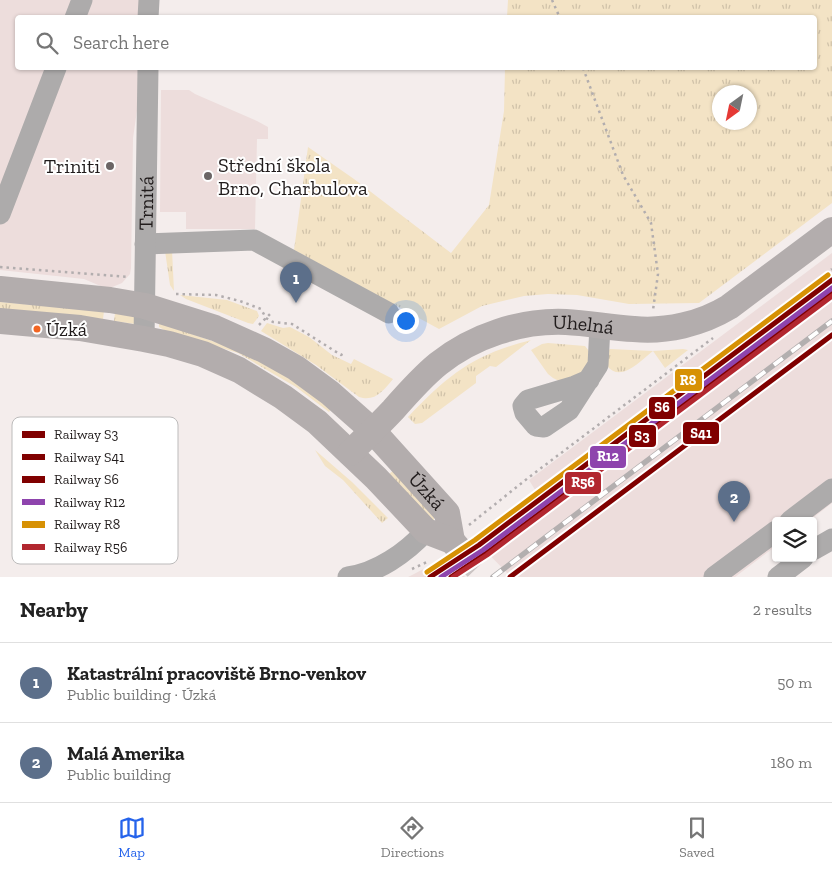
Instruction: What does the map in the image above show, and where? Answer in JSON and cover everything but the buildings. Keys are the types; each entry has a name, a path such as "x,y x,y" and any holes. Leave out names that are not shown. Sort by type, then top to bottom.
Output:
{"main road":[{"name":"Uhelná","path":"350,453 439,363 480,339 506,330 533,324 567,322 636,330 656,329 699,322 729,308 832,230"},
{"name":"Úzká","path":"0,289 102,299 144,306 215,328 264,350 296,368 330,393 373,431 448,513 460,539"},
{"name":"Úzká","path":"0,321 80,328 169,344 203,354 251,376 311,418 350,453 426,531 460,539"}],"street":[{"path":"76,15 82,0"},
{"path":"148,0 148,15"},
{"path":"0,214 55,70"},
{"name":"Trnitá","path":"144,339 148,70"},
{"path":"146,244 254,240 389,313"},
{"path":"588,380 598,365 600,326"},
{"path":"795,517 832,489"},
{"path":"348,577 357,576 398,558 426,531"},
{"path":"714,577 772,534"},
{"path":"817,548 832,539"},
{"path":"778,577 798,562"}],"path":[{"path":"552,0 559,15"},
{"path":"584,70 623,175 650,223 658,274 653,314"},
{"path":"0,267 132,278"},
{"path":"542,490 582,460 586,454 594,450 832,269"},
{"path":"174,294 191,292 216,295 240,301 261,309 266,318 273,322 292,324 310,334 333,351 341,355 344,353"},
{"path":"266,318 270,314"},
{"path":"460,539 535,472 706,343"}],"shaded area":[{"path":"0,0 140,0 140,15 15,15 15,70 140,70 139,97 133,138 130,274 122,283 110,288 84,279 0,270"},
{"name":"Střední škola Brno, Charbulova","path":"161,90 189,90 268,127 268,139 257,139 255,229 186,229 186,212 160,212"},
{"path":"832,253 832,503 814,517 772,517 772,549 735,577 511,577 474,539 537,493 529,480"},
{"path":"446,557 465,577 408,577 414,574"}],"green space":[{"path":"508,0 832,0 832,203 699,303 629,304 577,295 548,294 524,296 482,306 439,329 294,250 308,147 354,179 451,253 489,205 504,111 505,70 817,70 817,15 507,15"},
{"path":"172,250 174,291 170,285 165,251"},
{"path":"180,295 227,300 257,311 259,316 253,324 248,323"},
{"path":"0,302 104,311 103,319 0,309"},
{"path":"115,313 136,317 135,324 114,321"},
{"path":"159,323 239,350 283,374 332,408 329,412 296,387 238,353 166,331 159,327"},
{"path":"267,323 283,328 290,327 309,337 332,355 351,364 354,359 393,379 374,397 359,397 316,365 261,331"},
{"path":"531,340 496,367 490,366 476,376 476,383 422,423 415,424 408,417 436,389 463,368 493,352"},
{"path":"548,343 585,346 589,351 588,369 561,382 553,378 531,350"},
{"path":"610,349 653,351 630,369 618,372 612,371 607,366 608,351"},
{"path":"683,349 688,350 665,368 653,351"},
{"path":"315,450 352,482 388,518 382,523 343,480 325,466"},
{"path":"397,467 434,517 434,522 387,476"}],"tunnel":[{"path":"459,549 486,577"}],"railway":[{"path":"493,577 832,321"},
{"path":"428,577 443,569"}],"rail line":[{"name":"R8","path":"427,572 475,540 828,275"},
{"name":"S6","path":"430,577 479,545 832,280"},
{"name":"R12","path":"441,577 483,550 832,288"},
{"name":"S3","path":"451,577 492,549 832,293"},
{"name":"R56","path":"453,577 487,555 832,296"},
{"name":"S41","path":"510,577 832,335"}],"place":[{"name":"Triniti","path":"110,166"},
{"name":"Střední škola Brno, Charbulova","path":"208,176"},
{"name":"Katastrální pracoviště Brno-venkov","path":"296,303"},
{"name":"Úzká","path":"37,329"},
{"name":"Malá Amerika","path":"734,522"}]}
